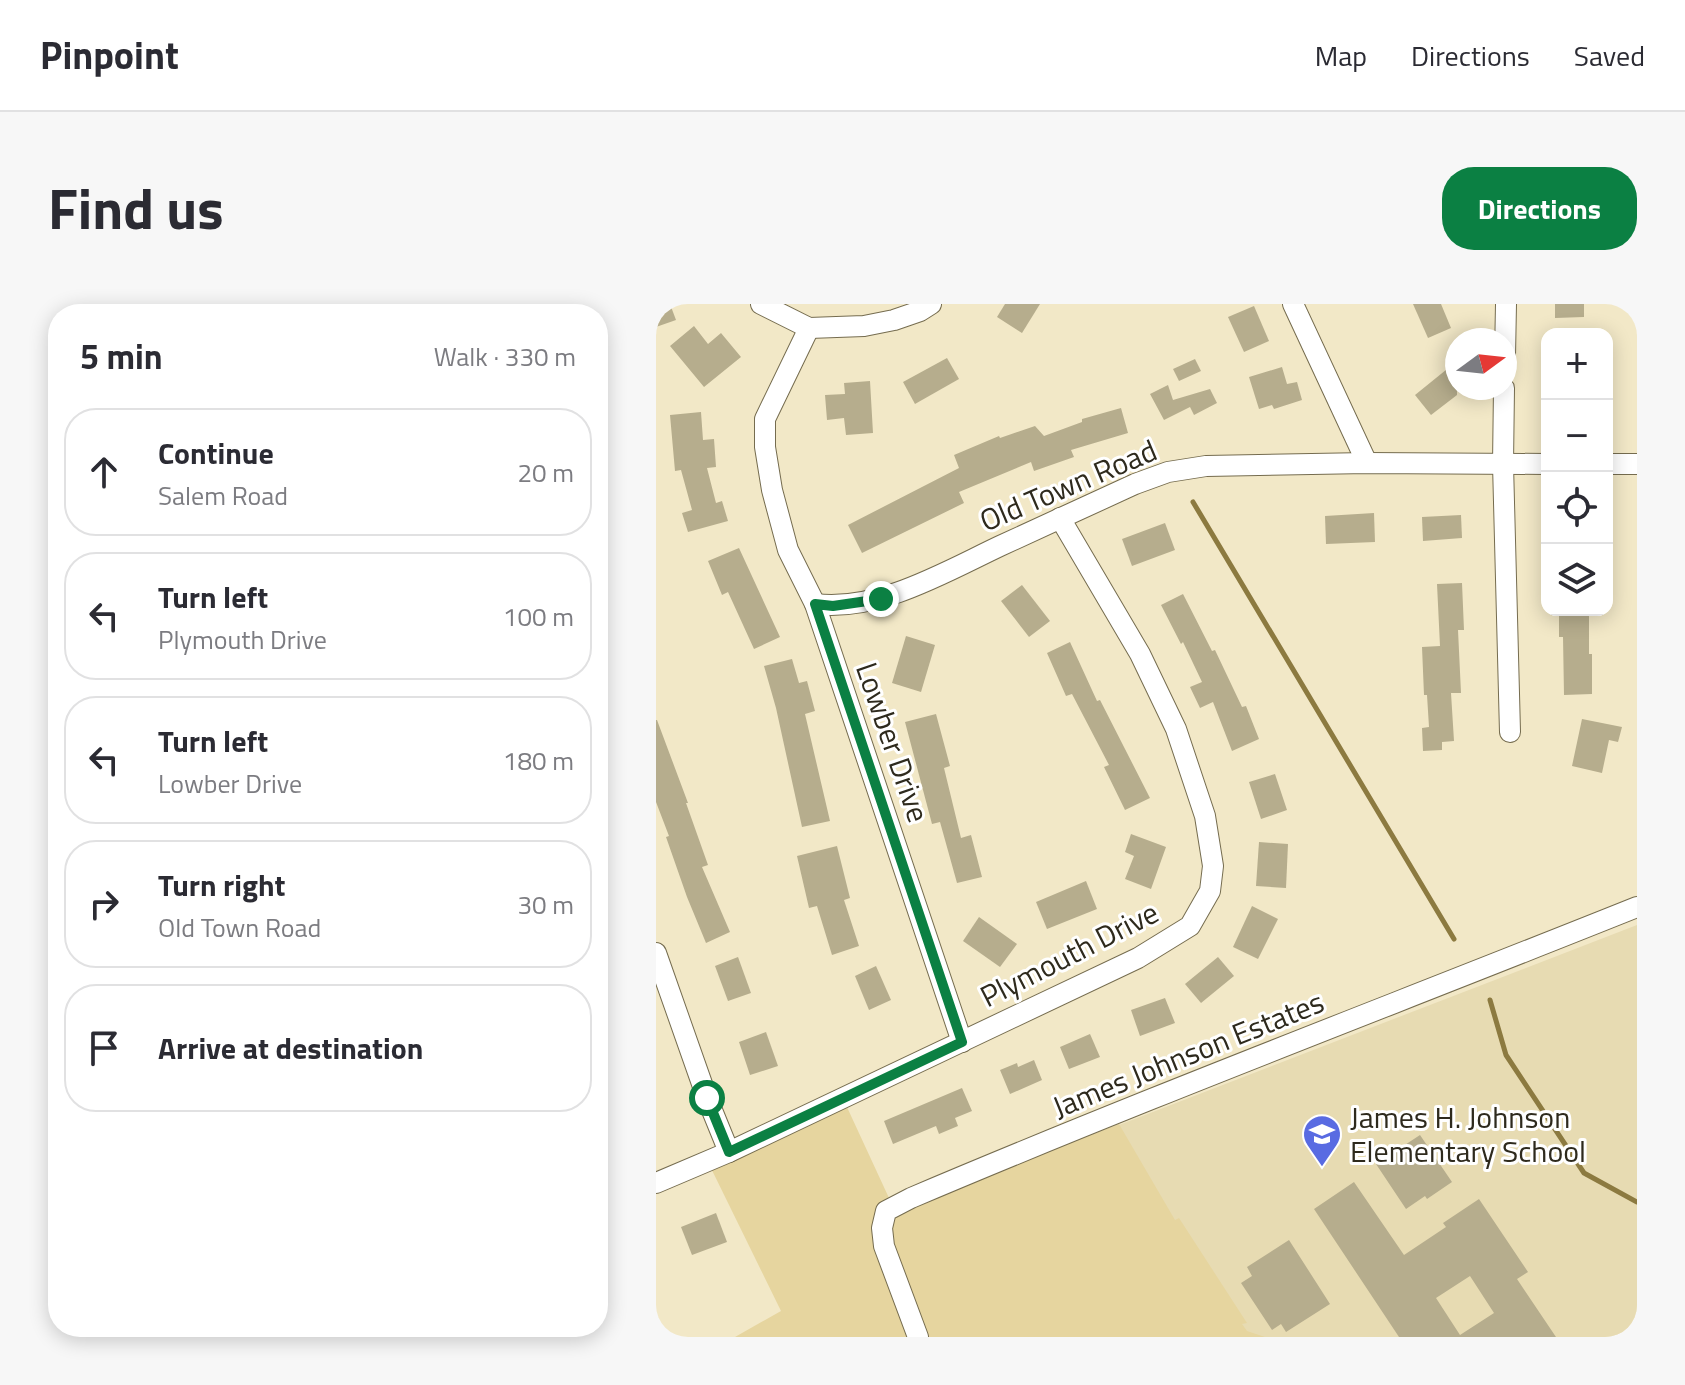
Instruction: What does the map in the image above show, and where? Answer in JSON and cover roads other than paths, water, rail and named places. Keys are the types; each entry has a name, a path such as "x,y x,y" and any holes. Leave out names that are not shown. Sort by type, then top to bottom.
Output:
{"street":[{"path":"761,304 809,328 864,326 894,320 931,304"},
{"path":"1293,304 1367,463"},
{"path":"1506,304 1506,328"},
{"name":"Lowber Drive","path":"809,328 765,419 765,447 772,490 788,550 815,604 962,1042"},
{"path":"1504,400 1510,732"},
{"name":"Old Town Road","path":"815,604 833,606 881,599 1168,472 1206,466 1541,464"},
{"path":"1613,464 1637,464"},
{"name":"Plymouth Drive","path":"656,1183 729,1152 1138,958 1190,926 1210,891 1213,866 1205,816 1176,729 1140,654 1060,518"},
{"name":"James Johnson Estates","path":"918,1337 884,1246 882,1228 886,1211 1140,1103 1637,907"},
{"path":"656,953 729,1152"}],"waterway":[{"path":"1193,502 1454,939"},
{"path":"1490,1000 1506,1055 1584,1173 1637,1202"}],"place":[{"name":"James H. Johnson Elementary School","path":"1322,1168"}]}
